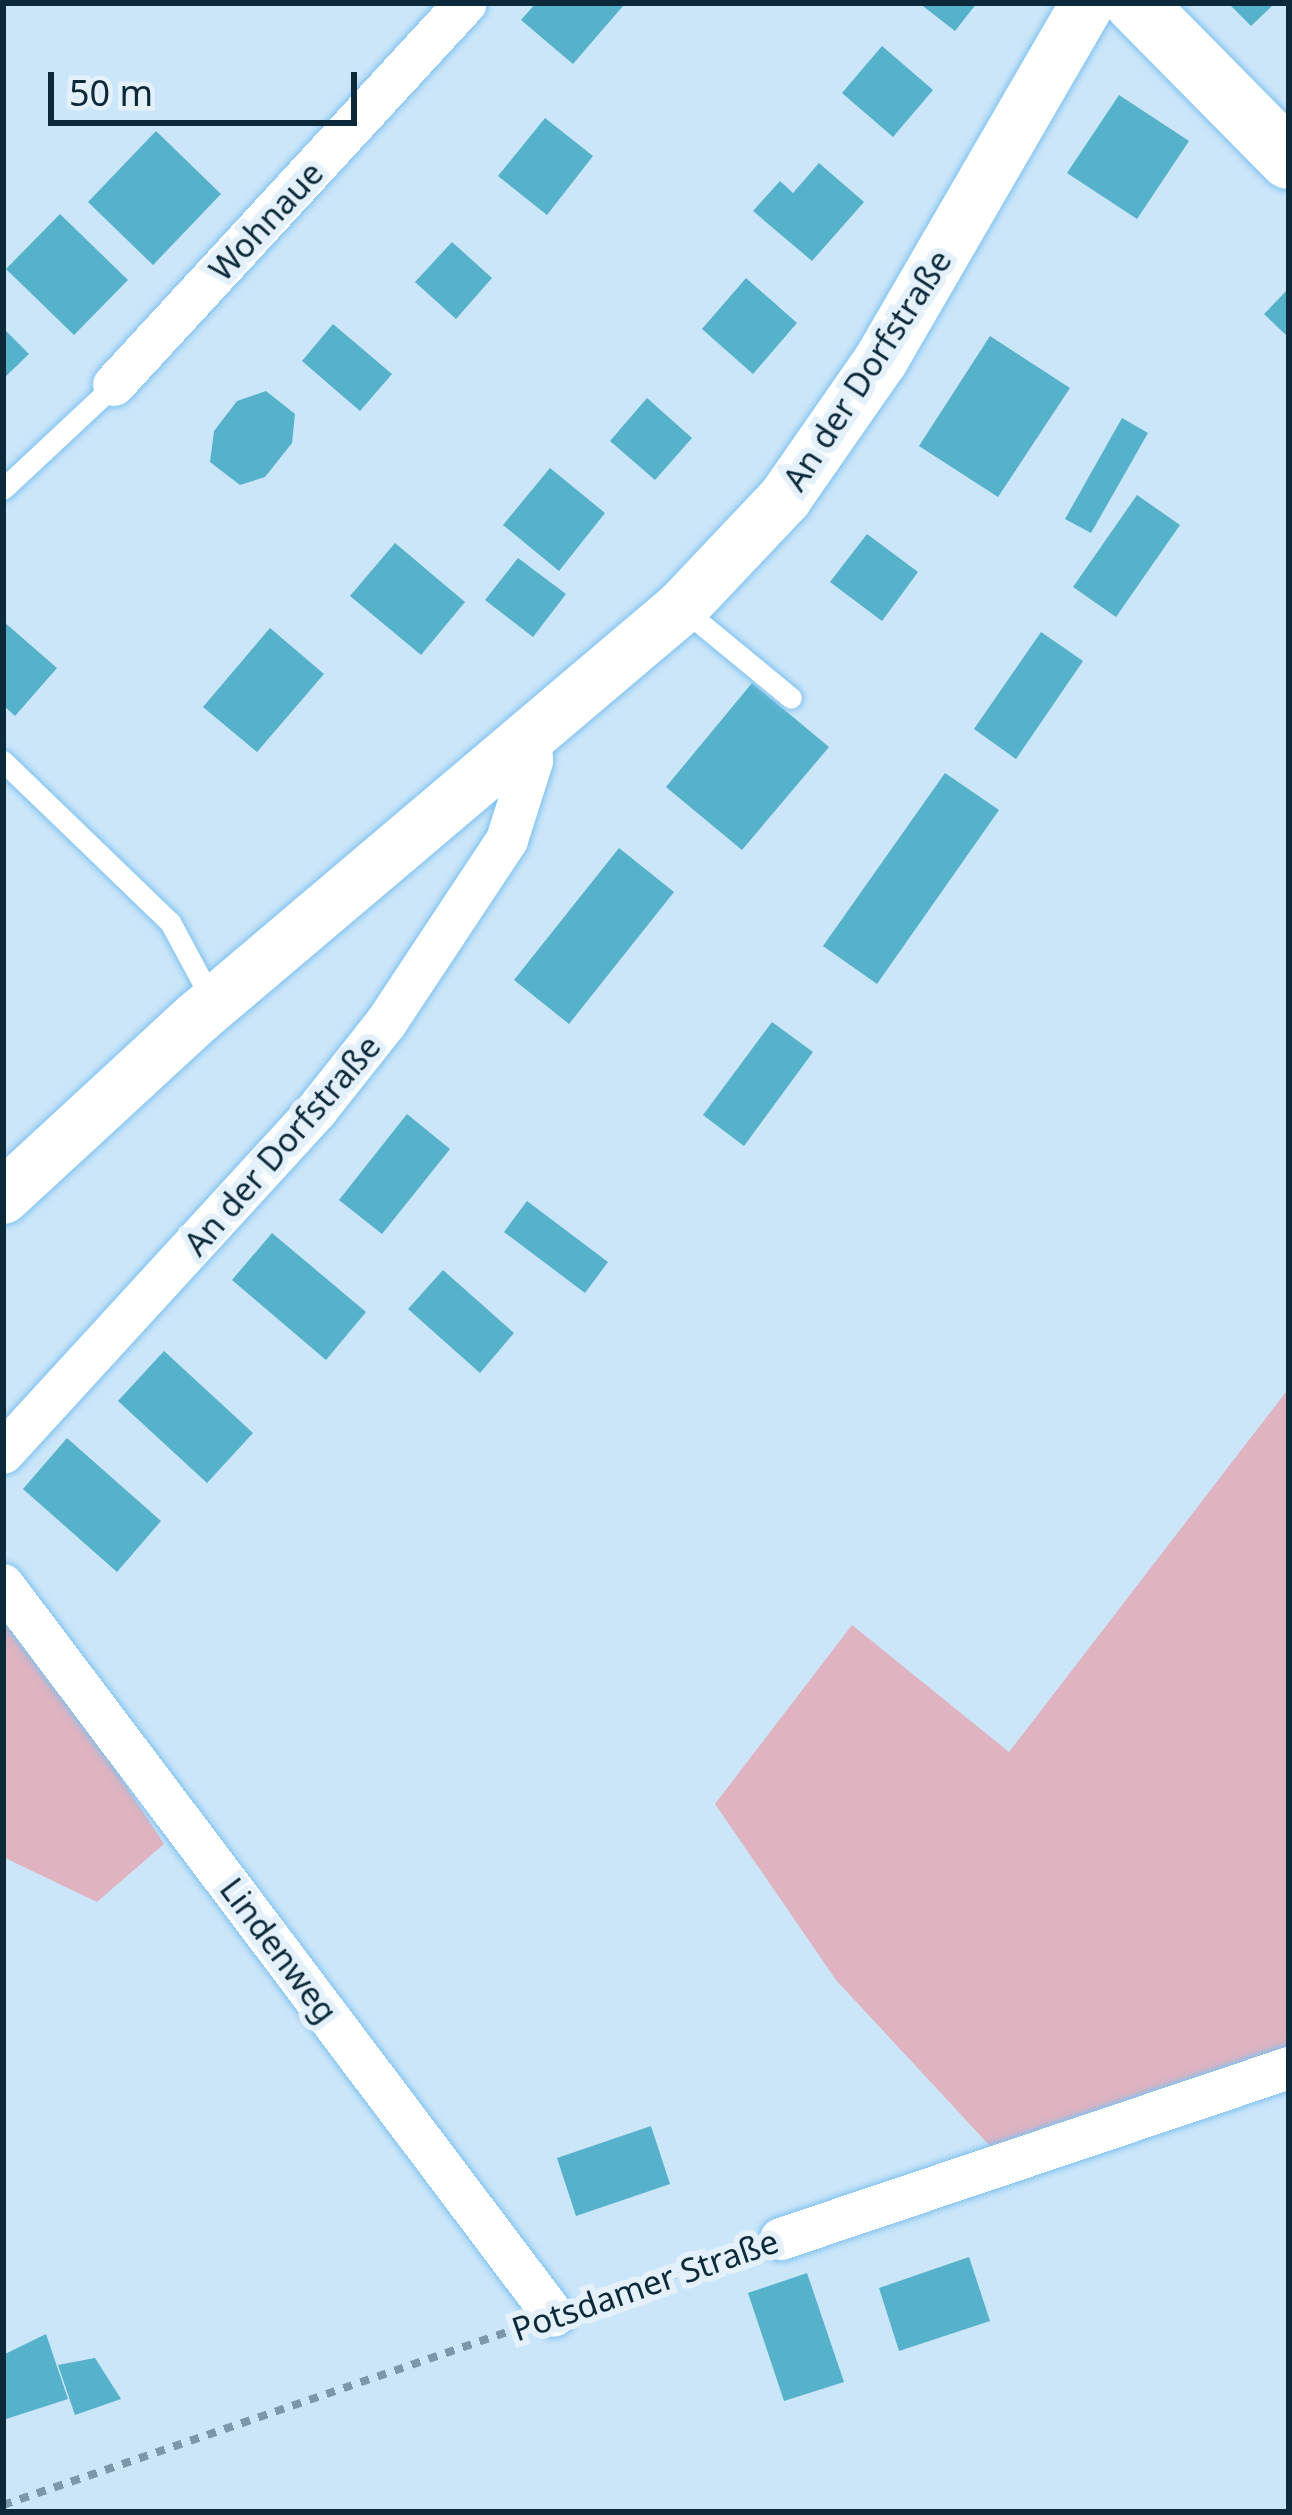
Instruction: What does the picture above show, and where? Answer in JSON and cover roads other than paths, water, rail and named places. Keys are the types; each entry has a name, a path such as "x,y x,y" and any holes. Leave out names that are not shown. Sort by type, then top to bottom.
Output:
{"main road":[{"path":"1135,3 1289,159"}],"street":[{"name":"Wohnaue","path":"114,385 466,3"},
{"name":"An der Dorfstraße","path":"3,1197 214,1004 682,607 785,498 853,404 1088,3"},
{"name":"An der Dorfstraße","path":"3,1453 317,1110 386,1024 507,840 532,761 531,737"},
{"name":"Lindenweg","path":"3,1585 554,2316"},
{"name":"Potsdamer Straße","path":"781,2239 1289,2068"}],"lane":[{"path":"3,489 114,385"},
{"path":"682,607 790,698"},
{"path":"3,761 170,922 214,1004"}]}
